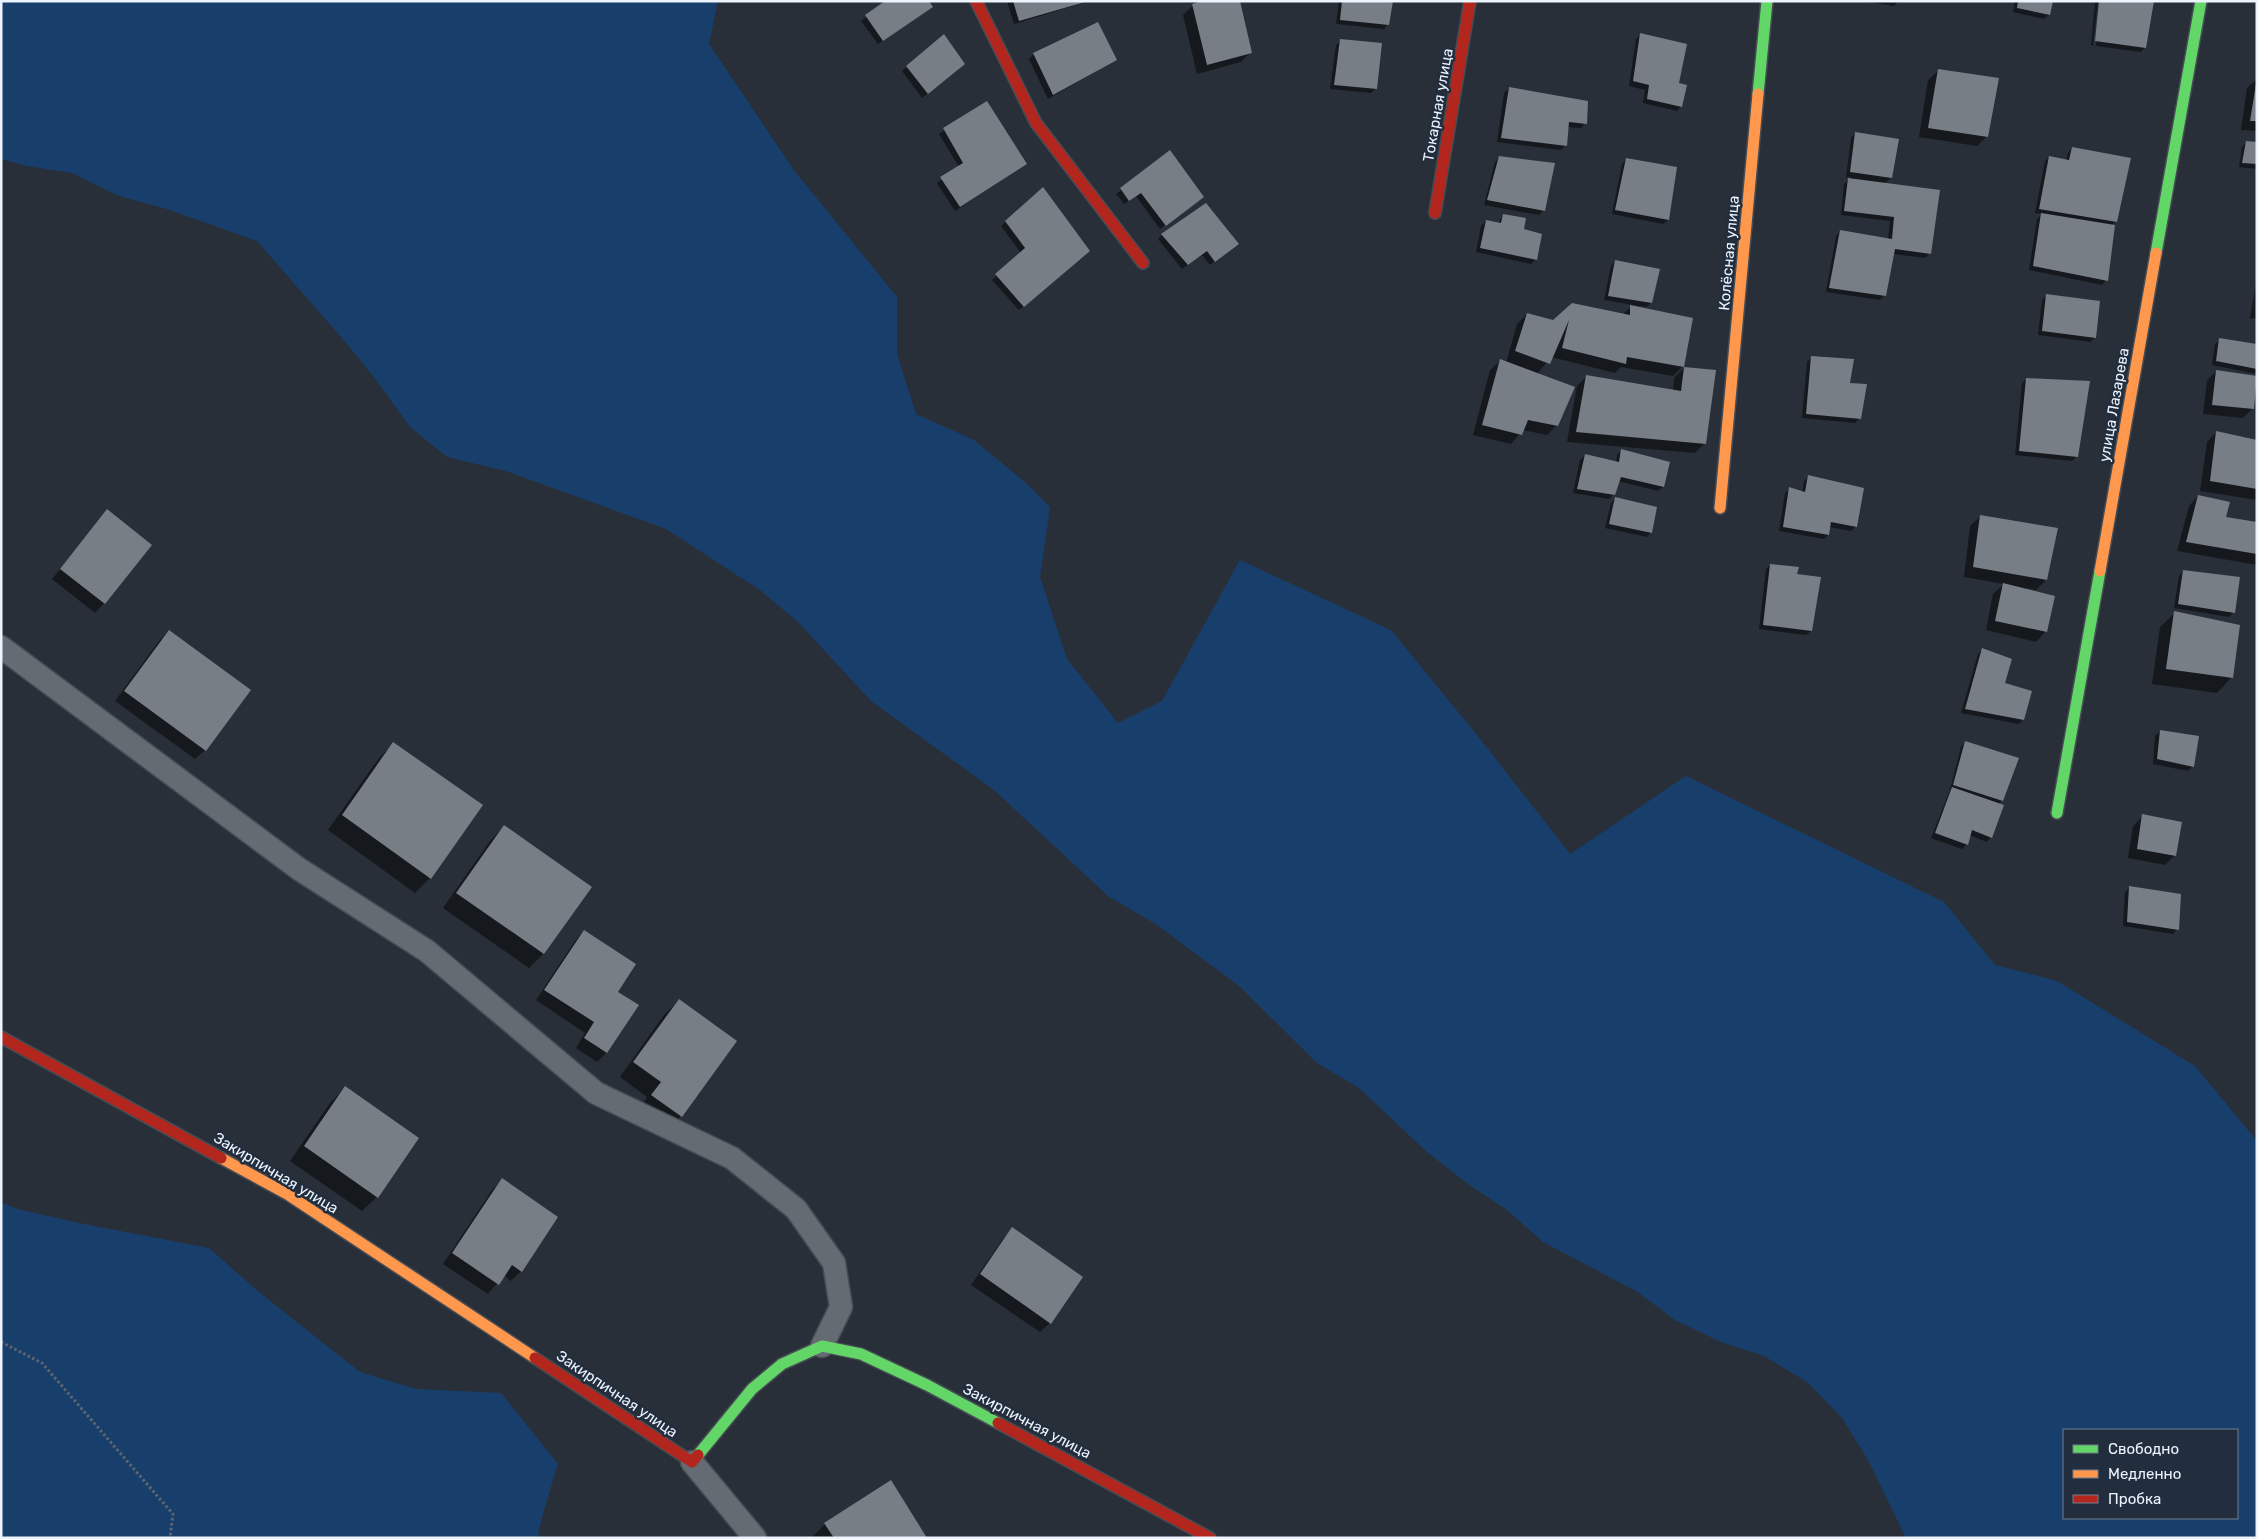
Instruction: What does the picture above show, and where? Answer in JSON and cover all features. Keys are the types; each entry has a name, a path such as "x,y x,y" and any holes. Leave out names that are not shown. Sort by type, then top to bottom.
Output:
{"street":[{"path":"976,1 1036,123 1143,263"},
{"name":"Токарная улица","path":"1435,213 1470,1"},
{"name":"Колёсная улица","path":"1720,508 1767,1"},
{"name":"улица Лазарева","path":"2057,813 2201,1"},
{"name":"Закирпичная улица","path":"1,1037 287,1194 692,1462"},
{"path":"692,1462 752,1389 782,1364 822,1346"},
{"name":"Закирпичная улица","path":"822,1346 861,1354 927,1385 1121,1488 1210,1538"}],"lane":[{"path":"1,646 299,869 427,951 596,1093 732,1158 796,1209 834,1263 842,1307 822,1346"},
{"path":"692,1462 755,1538"}],"path":[{"path":"1,1342 42,1363 100,1429 173,1514 170,1538"}],"shaded area":[{"path":"1,1 718,1 709,44 793,169 897,297 897,354 916,414 974,440 1025,482 1050,507 1040,577 1067,659 1118,723 1162,701 1240,560 1391,630 1481,740 1570,854 1686,776 1944,902 1995,965 2057,981 2195,1066 2257,1141 2257,1538 1906,1538 1868,1460 1842,1418 1807,1382 1764,1356 1721,1342 1675,1320 1636,1291 1543,1242 1507,1210 1468,1184 1427,1152 1359,1088 1317,1063 1238,985 1157,925 1108,896 994,790 871,701 798,622 760,590 666,529 506,471 447,457 410,427 377,381 347,344 257,241 167,209 119,196 72,173 27,166 1,159"},
{"path":"1,1202 17,1209 84,1224 209,1248 259,1292 360,1372 416,1389 501,1393 558,1464 542,1517 538,1538 1,1538"}],"building":[{"path":"885,1 929,1 933,7 883,41 865,15"},
{"path":"1013,1 1085,1 1085,2 1019,21"},
{"path":"1202,1 1240,1 1252,53 1207,65 1192,4"},
{"path":"1342,1 1393,1 1389,25 1340,20"},
{"path":"2018,1 2053,1 2050,15 2017,8"},
{"path":"2099,1 2154,1 2146,48 2095,41"},
{"path":"1098,22 1117,60 1053,95 1033,53"},
{"path":"1640,33 1687,44 1679,83 1687,85 1682,107 1647,99 1649,85 1633,81"},
{"path":"944,34 965,64 928,94 906,66"},
{"path":"1340,39 1382,43 1377,89 1334,85"},
{"path":"1938,69 1999,78 1988,137 1928,128"},
{"path":"2256,84 2257,121 2250,121"},
{"path":"1509,87 1588,101 1587,124 1569,122 1567,146 1501,138"},
{"path":"987,101 1027,164 960,207 940,177 963,163 943,128"},
{"path":"1855,132 1899,139 1892,178 1850,172"},
{"path":"2246,141 2257,142 2257,164 2242,163"},
{"path":"2072,147 2131,158 2117,222 2039,209 2049,156 2069,160"},
{"path":"1170,150 1204,197 1166,226 1141,193 1129,201 1120,188"},
{"path":"1499,156 1555,163 1545,211 1487,200"},
{"path":"1626,158 1677,167 1669,220 1615,210"},
{"path":"1848,178 1940,190 1931,254 1895,249 1886,296 1829,288 1840,230 1892,239 1894,217 1844,211"},
{"path":"1043,187 1090,251 1024,307 995,274 1025,248 1005,221"},
{"path":"1206,203 1239,244 1215,262 1207,251 1188,265 1161,234"},
{"path":"2041,213 2115,225 2108,281 2033,266"},
{"path":"1503,214 1526,218 1524,229 1542,234 1537,260 1480,248 1486,220 1501,223"},
{"path":"1615,260 1660,269 1652,303 1608,296"},
{"path":"2046,294 2100,301 2096,338 2042,331"},
{"path":"1572,303 1630,315 1630,305 1693,318 1684,367 1627,357 1626,364 1562,348 1569,320 1550,364 1515,351 1527,313 1553,320"},
{"path":"2219,338 2257,344 2257,369 2216,361"},
{"path":"1811,356 1854,359 1850,383 1867,384 1861,419 1806,414"},
{"path":"1500,359 1575,387 1558,426 1528,420 1522,435 1482,425"},
{"path":"1684,367 1716,370 1706,444 1576,432 1586,375 1681,391"},
{"path":"2216,370 2257,376 2254,409 2212,405"},
{"path":"2026,378 2090,381 2078,457 2019,451"},
{"path":"2216,431 2257,440 2257,489 2210,481"},
{"path":"1621,449 1670,462 1664,487 1621,477 1615,495 1577,489 1585,454 1619,462"},
{"path":"1808,475 1864,488 1857,527 1831,522 1829,535 1783,527 1789,487 1805,492"},
{"path":"2198,495 2230,502 2226,517 2257,522 2257,554 2186,542"},
{"path":"1615,497 1657,507 1652,533 1609,524"},
{"path":"107,509 152,545 105,604 60,569"},
{"path":"1980,515 2058,528 2047,580 1973,567"},
{"path":"1770,564 1799,567 1797,574 1821,577 1812,631 1763,625"},
{"path":"2183,570 2240,577 2235,613 2178,604"},
{"path":"2003,583 2055,596 2047,632 1995,621"},
{"path":"2174,611 2240,625 2233,678 2166,669"},
{"path":"169,630 251,690 206,751 124,691"},
{"path":"1982,648 2012,659 2005,683 2032,691 2024,720 1965,709"},
{"path":"2160,730 2199,736 2194,767 2157,759"},
{"path":"1965,741 2019,758 2003,801 1953,785"},
{"path":"393,742 483,805 431,879 342,815"},
{"path":"1952,787 2004,805 1992,838 1972,830 1968,845 1935,833"},
{"path":"2142,814 2182,822 2176,856 2137,849"},
{"path":"504,825 592,887 544,954 456,893"},
{"path":"2129,886 2181,894 2179,930 2127,922"},
{"path":"584,930 636,964 618,992 639,1005 607,1053 584,1038 594,1022 544,990"},
{"path":"679,999 737,1041 682,1117 651,1095 661,1082 633,1062"},
{"path":"345,1086 419,1138 378,1198 304,1146"},
{"path":"502,1178 558,1217 522,1272 512,1265 499,1285 452,1253"},
{"path":"1012,1227 1083,1277 1051,1324 980,1274"},
{"path":"891,1480 927,1538 834,1538 824,1523"}],"traffic: fast":[{"path":"1758,94 1767,1"},
{"path":"2156,253 2201,1"},
{"path":"2057,813 2100,571"},
{"path":"698,1455 752,1389 782,1364 822,1346 861,1354 927,1385 998,1423"}],"traffic: slow":[{"path":"1720,508 1758,94"},
{"path":"2100,571 2156,253"},
{"path":"221,1158 287,1194 535,1358"}],"traffic: jam":[{"path":"976,1 1036,123 1143,263"},
{"path":"1435,213 1470,1"},
{"path":"1,1037 221,1158"},
{"path":"535,1358 692,1462 698,1455"},
{"path":"998,1423 1210,1538"}]}
